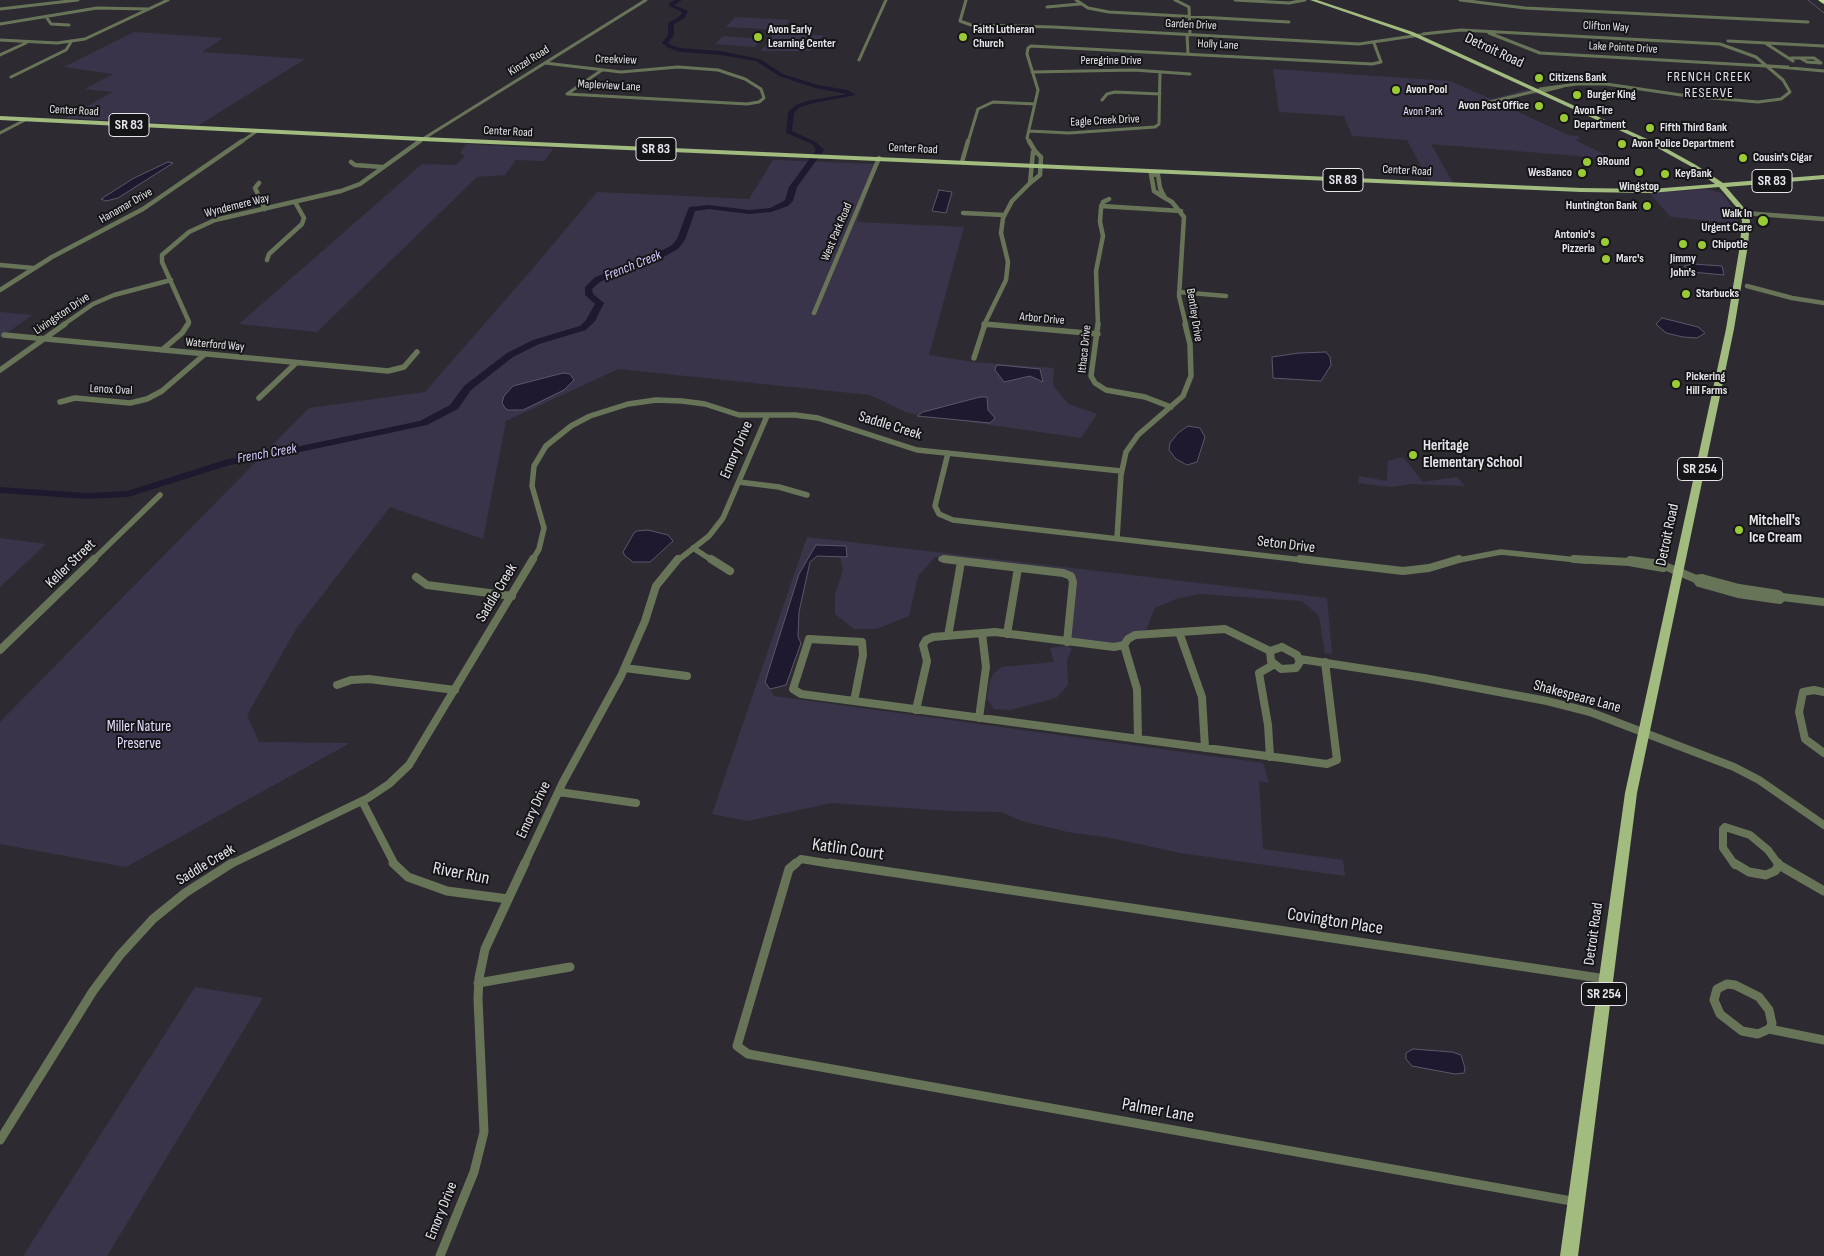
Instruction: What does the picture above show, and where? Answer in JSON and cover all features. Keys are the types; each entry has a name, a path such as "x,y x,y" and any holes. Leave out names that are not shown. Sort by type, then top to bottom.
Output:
{"main road":[{"name":"Detroit Road","path":"1312,0 1420,35 1658,146 1694,166 1720,186 1744,213 1746,231 1742,285 1631,793 1569,1256"},
{"name":"Center Road","path":"0,118 258,132 1618,191 1720,186 1824,177"}],"street":[{"path":"0,9 78,0"},
{"path":"0,40 71,42 95,36 168,0"},
{"name":"Kinzel Road","path":"422,139 646,0"},
{"path":"859,60 886,0"},
{"name":"Garden Drive","path":"966,0 960,21 964,24 1374,43 1420,35"},
{"path":"1076,0 1080,4"},
{"path":"1177,1 1186,0"},
{"path":"1235,0 1292,3 1305,0"},
{"path":"1460,0 1525,8 1808,22"},
{"path":"1177,1 1188,6 1188,53"},
{"path":"1047,7 1080,4 1109,12 1289,22"},
{"path":"0,24 47,18 97,8 150,9"},
{"path":"47,18 47,21 52,24 69,25"},
{"name":"Clifton Way","path":"1420,35 1457,30 1712,43 1747,52 1767,66 1790,90 1788,96 1778,100 1758,102 1688,96 1606,84 1564,86 1539,90"},
{"name":"Lake Pointe Drive","path":"1484,31 1537,52 1788,67 1824,71"},
{"path":"1728,41 1824,46"},
{"path":"0,56 29,42"},
{"path":"11,77 66,50 71,42"},
{"name":"Holly Lane","path":"1032,72 1027,54 1028,48 1034,46 1374,64 1381,62 1374,43"},
{"path":"1764,43 1791,58 1801,68"},
{"path":"1791,58 1800,58 1816,59 1822,62 1806,62 1800,58"},
{"name":"Creekview","path":"545,63 631,72 686,67 736,74 760,88 764,95 761,101 753,104 693,101"},
{"name":"Mapleview Lane","path":"602,70 567,94 693,101"},
{"path":"974,358 984,324 1002,290 1008,272 1001,233 1004,215 1012,201 1039,177 1040,155 1028,140 1038,89 1032,72"},
{"name":"Peregrine Drive","path":"1032,72 1160,72 1190,74"},
{"name":"Eagle Creek Drive","path":"1029,131 1069,133 1155,127 1160,124 1160,72"},
{"path":"1490,102 1539,90"},
{"path":"1102,100 1107,94 1115,92 1160,94"},
{"path":"962,162 978,109 993,102 1035,104"},
{"path":"0,133 25,120"},
{"name":"Hanamar Drive","path":"0,290 33,268 136,213 258,132"},
{"name":"Wyndemere Way","path":"162,350 182,333 188,322 161,258 170,246 204,224 354,187 422,139"},
{"path":"1030,183 1031,166 1035,151"},
{"name":"West Park Road","path":"814,313 879,158"},
{"path":"351,162 355,165 382,168"},
{"path":"1165,198 1160,188 1158,175 1154,172 1150,176 1152,189 1181,211"},
{"path":"260,184 255,188 265,209"},
{"path":"1101,206 1108,199"},
{"path":"267,260 269,254 304,221 295,202"},
{"path":"1101,206 1181,211"},
{"name":"Ithaca Drive","path":"1101,206 1100,222 1104,236 1096,271 1098,334 1091,371 1095,383 1113,393 1144,397 1171,407"},
{"name":"Bentley Drive","path":"1117,538 1121,471 1129,445 1185,392 1191,376 1190,344 1179,292 1184,243 1184,222 1181,211"},
{"path":"963,213 1004,215"},
{"path":"1744,213 1824,219"},
{"path":"0,265 33,268"},
{"name":"Livingston Drive","path":"0,370 86,308 101,300 171,280"},
{"path":"1742,285 1792,298 1824,303"},
{"path":"1179,292 1226,296"},
{"name":"Arbor Drive","path":"984,324 1098,334"},
{"name":"Waterford Way","path":"4,335 391,371 406,366 417,352"},
{"name":"Lenox Oval","path":"60,402 75,398 130,403 147,399 162,391 205,354"},
{"path":"259,398 296,362"},
{"name":"Saddle Creek","path":"0,1140 93,992 120,955 153,919 185,893 224,867 362,801 389,784 409,765 540,549 543,538 543,521 532,486 534,466 546,446 561,433 590,416 610,409 656,400 698,402 739,415 795,415 818,418 910,448 1121,471"},
{"name":"Emory Drive","path":"440,1256 474,1172 484,1132 478,983 485,949 559,792 625,668 656,586 668,569 718,526 740,482 767,416"},
{"name":"Seton Drive","path":"948,453 935,506 939,514 953,520 1404,570 1429,568 1470,556 1501,552 1601,562 1642,561 1660,564 1664,568 1678,574 1696,579 1702,578 1739,588 1778,594 1782,597 1824,602"},
{"path":"740,482 779,487 807,495"},
{"name":"Keller Street","path":"0,650 160,495"},
{"path":"693,548 730,571"},
{"path":"941,560 1063,573 1071,576 1073,582 1067,642"},
{"path":"948,636 961,562"},
{"path":"1007,634 1018,568"},
{"path":"416,577 427,585 512,596"},
{"path":"916,710 927,661 923,645 926,640 933,637 982,633 1007,634 1114,647 1124,645 1135,635 1225,629 1270,651 1269,658 1273,665 1285,670 1299,665 1300,659"},
{"path":"1179,632 1202,698 1205,748"},
{"path":"979,718 986,668 982,633"},
{"path":"854,701 863,655 862,642 809,639 793,689 801,694 1327,764 1337,760 1325,662"},
{"path":"1124,645 1137,690 1138,739"},
{"name":"Shakespeare Lane","path":"1270,651 1278,647 1286,648 1294,652 1300,659 1548,701 1590,712 1743,771 1824,825"},
{"path":"1270,757 1267,716 1259,673 1273,665"},
{"path":"625,668 687,676"},
{"path":"337,685 351,680 369,679 455,690"},
{"path":"1824,692 1814,690 1803,692 1799,712 1805,739 1824,753"},
{"path":"559,792 636,803"},
{"name":"River Run","path":"362,801 392,862 408,877 447,891 508,899"},
{"path":"1778,865 1776,871 1766,875 1749,872 1735,865 1723,848 1723,829 1725,827 1750,834 1768,850 1778,865 1824,891"},
{"name":"Katlin Court","path":"737,1046 789,869 799,860 1059,897"},
{"name":"Covington Place","path":"1059,897 1606,980"},
{"path":"478,983 570,968"},
{"path":"1770,1029 1772,1024 1770,1010 1759,997 1735,984 1727,984 1716,989 1714,1000 1726,1020 1751,1033 1765,1032 1770,1029 1824,1040"},
{"name":"Palmer Lane","path":"737,1046 748,1054 764,1058 1577,1202"}],"green space":[{"path":"735,17 790,20 782,30 726,27"},
{"path":"134,32 223,38 202,52 305,59 199,125 65,118 113,92 85,89 113,74 64,67"},
{"path":"773,34 823,35 818,45 809,51 761,51"},
{"path":"723,36 762,39 755,47 715,44"},
{"name":"Avon Park","path":"1273,69 1450,81 1491,99 1528,89 1540,94 1530,94 1506,100 1501,104 1568,135 1578,136 1580,138 1575,140 1614,159 1431,144 1453,183 1430,182 1407,140 1352,136 1344,116 1279,112"},
{"path":"466,144 553,149 544,161 516,160 505,175 477,177 317,332 239,324 422,164 456,165 465,156 460,153"},
{"name":"Miller Nature Preserve","path":"773,160 877,164 857,222 964,227 929,355 973,362 1054,368 1053,385 1068,404 1097,414 1081,438 908,413 870,395 618,369 506,421 483,539 390,507 296,629 247,715 259,742 350,743 126,867 0,844 0,722 309,408 425,392 597,192 749,199"},
{"path":"1707,189 1721,193 1736,213 1739,224 1671,217 1649,193"},
{"path":"0,312 32,315 0,338"},
{"path":"1403,457 1423,482 1457,477 1465,486 1411,484 1391,487 1358,483 1359,476 1387,481 1388,461"},
{"path":"807,537 1327,598 1332,654 1325,653 1319,616 1302,601 1199,594 1176,599 1155,608 1146,630 1134,633 1117,644 1070,640 1074,575 1033,568 935,557 918,576 909,616 876,629 854,629 835,614 835,595 843,570 840,558 847,557 847,546 816,545 799,574 765,682 774,696 1263,763 1269,783 1259,781 1263,849 1343,860 1345,876 1180,853 1111,838 1068,832 1022,821 1001,812 951,811 831,803 748,821 712,814"},
{"path":"0,538 46,544 0,587"},
{"path":"1065,646 1072,648 1067,660 1068,685 1056,698 1010,710 994,709 987,699 990,680 994,673 1002,667 1054,662 1050,648"},
{"path":"195,987 263,998 107,1256 23,1256"}],"shaded area":[{"path":"168,162 173,163 118,198 106,201 101,199 134,178"},
{"path":"939,190 952,192 946,213 932,211"},
{"path":"1693,264 1722,266 1724,275 1692,272 1684,266"},
{"path":"1662,318 1698,327 1705,333 1697,338 1666,333 1656,324"},
{"path":"1326,352 1330,357 1331,365 1321,381 1273,378 1272,357"},
{"path":"996,366 1040,369 1043,382 1030,376 1004,382 995,370"},
{"path":"563,373 570,374 574,380 564,390 523,410 508,410 502,403 504,396 513,386"},
{"path":"980,397 987,397 988,410 995,418 990,423 917,416 923,412"},
{"path":"1188,426 1200,428 1205,437 1197,462 1187,465 1176,459 1169,450 1170,443 1178,433"},
{"path":"648,530 668,535 673,541 650,562 633,562 623,552 634,533"},
{"path":"816,545 846,546 847,557 817,556 810,562 799,612 798,637 801,643 786,685 770,689 765,682 799,574"},
{"path":"1413,1049 1452,1052 1461,1055 1465,1068 1464,1073 1455,1074 1412,1066 1406,1059 1406,1053"}],"waterway":[{"name":"French Creek","path":"0,490 87,496 128,494 228,462 281,453 423,423 438,417 454,407 467,388 510,355 536,342 583,328 590,321 600,303 589,295 588,289 597,280 618,270 648,262 675,247 681,240 692,209 709,207 749,212 771,210 785,204 789,201 793,187 820,150 814,143 788,132 791,112 798,106 813,101 853,95 846,91 817,87 781,75 758,60 720,53 679,50 669,46 665,43 671,35 671,23 683,17 685,11 672,6 671,4 679,0"},
{"path":"1808,0 1824,13"}],"place":[{"name":"Avon Early Learning Center","path":"758,37"},
{"name":"Faith Lutheran Church","path":"963,37"},
{"name":"Citizens Bank","path":"1539,78"},
{"name":"Avon Pool","path":"1396,90"},
{"name":"Burger King","path":"1577,95"},
{"name":"Avon Post Office","path":"1539,106"},
{"name":"Avon Fire Department","path":"1564,118"},
{"name":"Fifth Third Bank","path":"1650,128"},
{"name":"Avon Police Department","path":"1622,144"},
{"name":"Cousin's Cigar","path":"1743,158"},
{"name":"9Round","path":"1587,162"},
{"name":"Wingstop","path":"1639,172"},
{"name":"WesBanco","path":"1582,173"},
{"name":"KeyBank","path":"1665,174"},
{"name":"Huntington Bank","path":"1647,206"},
{"name":"Walk In Urgent Care","path":"1763,221"},
{"name":"Antonio's Pizzeria","path":"1605,242"},
{"name":"Jimmy John's","path":"1683,244"},
{"name":"Chipotle","path":"1702,245"},
{"name":"Marc's","path":"1606,259"},
{"name":"Starbucks","path":"1686,294"},
{"name":"Pickering Hill Farms","path":"1676,384"},
{"name":"Heritage Elementary School","path":"1413,455"},
{"name":"Mitchell's Ice Cream","path":"1739,530"}],"district":[{"name":"FRENCH CREEK RESERVE","path":"1709,86"}]}
